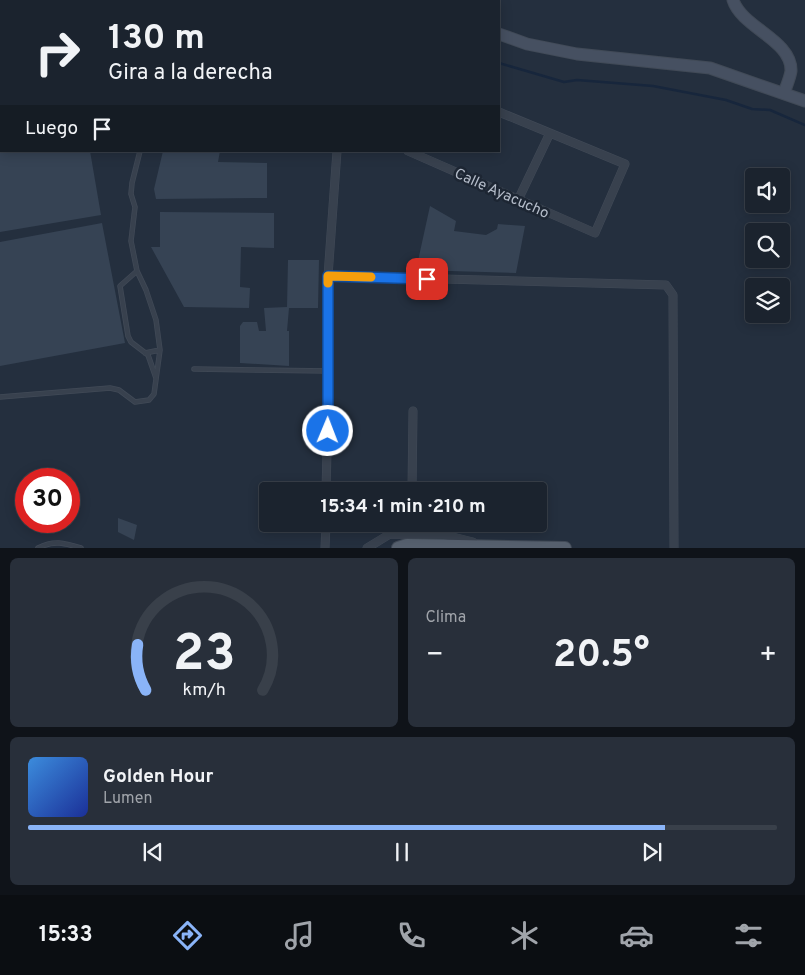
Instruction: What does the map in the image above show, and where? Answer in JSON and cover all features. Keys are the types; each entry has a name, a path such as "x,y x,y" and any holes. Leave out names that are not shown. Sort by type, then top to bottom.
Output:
{"main road":[{"path":"733,0 743,16 782,48 791,70 784,93"},
{"path":"500,34 527,44 577,54 710,68 805,101"},
{"path":"398,548 407,545 565,548"}],"street":[{"path":"500,112 550,133 518,200"},
{"name":"Calle Ayacucho","path":"410,152 596,233 625,164 550,133"},
{"path":"326,482 329,371 328,276 337,152"},
{"path":"328,276 666,285 673,295 674,548"},
{"path":"412,482 413,411"},
{"path":"326,532 327,546"},
{"path":"367,548 390,534 445,535 490,546"}],"lane":[{"path":"0,397 110,388 118,390 135,402 152,398 160,350 156,320 146,290 137,271 131,241 135,207 131,194 132,183 140,152"},
{"path":"137,271 120,286 129,340 149,358 156,378"},
{"path":"145,353 160,350"},
{"path":"194,369 329,371"},
{"path":"38,548 48,543 59,542 81,548"}],"building":[{"path":"0,152 90,152 101,215 0,232"},
{"path":"163,152 220,152 218,162 267,163 267,198 156,199 154,189"},
{"path":"430,206 456,221 454,231 486,235 497,229 498,224 525,226 516,273 416,270"},
{"path":"160,212 274,213 274,248 241,247 240,287 250,288 249,308 184,307 151,247 160,247"},
{"path":"102,223 125,343 0,366 0,242"},
{"path":"288,260 319,260 318,308 289,308 287,331 289,331 289,366 240,363 240,326 243,322 257,322 259,331 266,331 264,308 287,307"},
{"path":"118,518 137,525 134,540 118,532"}],"waterway":[{"path":"500,63 564,82 577,80 653,86 726,100 752,109 770,110 805,125"}],"slow traffic":[{"path":"328,283 328,276 371,277"}],"route":[{"path":"328,431 328,276 427,279"}]}
